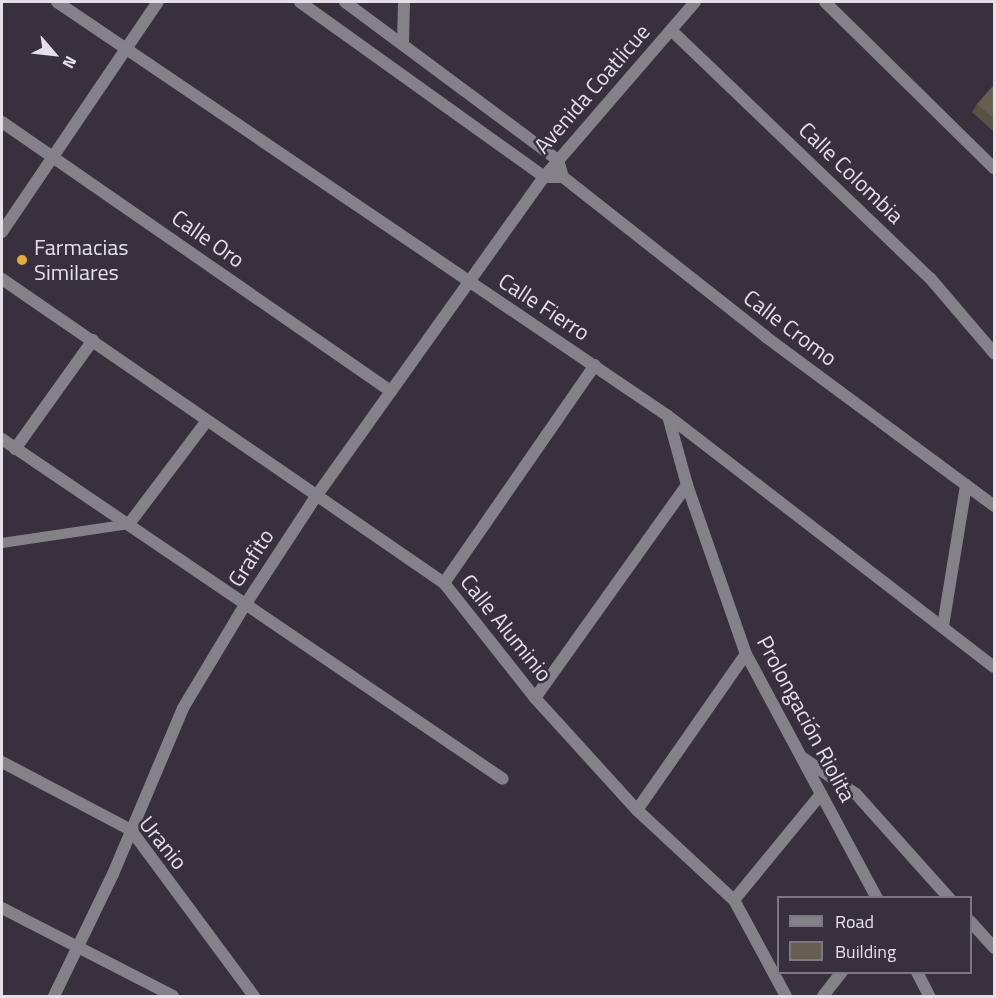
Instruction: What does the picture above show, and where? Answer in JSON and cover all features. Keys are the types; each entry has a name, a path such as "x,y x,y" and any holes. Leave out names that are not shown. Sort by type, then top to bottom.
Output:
{"street":[{"name":"Calle Fierro","path":"57,2 467,282 595,365 668,416 994,667"},
{"path":"2,232 158,2"},
{"path":"300,2 544,177 563,177 558,160 345,2"},
{"path":"403,43 404,2"},
{"name":"Avenida Coatlicue","path":"544,177 695,2"},
{"path":"825,2 994,168"},
{"name":"Calle Colombia","path":"671,30 930,278 994,353"},
{"name":"Calle Oro","path":"2,122 391,391"},
{"name":"Grafito","path":"54,996 78,948 183,708 245,605 317,495 544,177"},
{"name":"Calle Cromo","path":"563,177 766,337 994,506"},
{"name":"Calle Aluminio","path":"2,279 93,340 206,422 444,583 535,698 636,810 734,900 786,996"},
{"path":"15,449 93,340"},
{"path":"444,583 595,365"},
{"name":"Prolongación Riolita","path":"668,416 687,485 746,654 876,896"},
{"path":"129,524 206,422"},
{"path":"2,439 503,779"},
{"path":"535,698 687,485"},
{"path":"943,626 966,485"},
{"path":"636,810 746,654"},
{"path":"799,756 856,795 948,896"},
{"name":"Uranio","path":"2,762 130,830 254,996"},
{"path":"734,900 821,794"},
{"path":"2,908 173,996"},
{"path":"972,923 994,948"},
{"path":"823,996 840,974"},
{"path":"918,974 930,996"}],"lane":[{"path":"2,543 129,524"}],"building":[{"path":"994,85 994,119 977,104"}],"place":[{"name":"Farmacias Similares","path":"22,260"}]}
